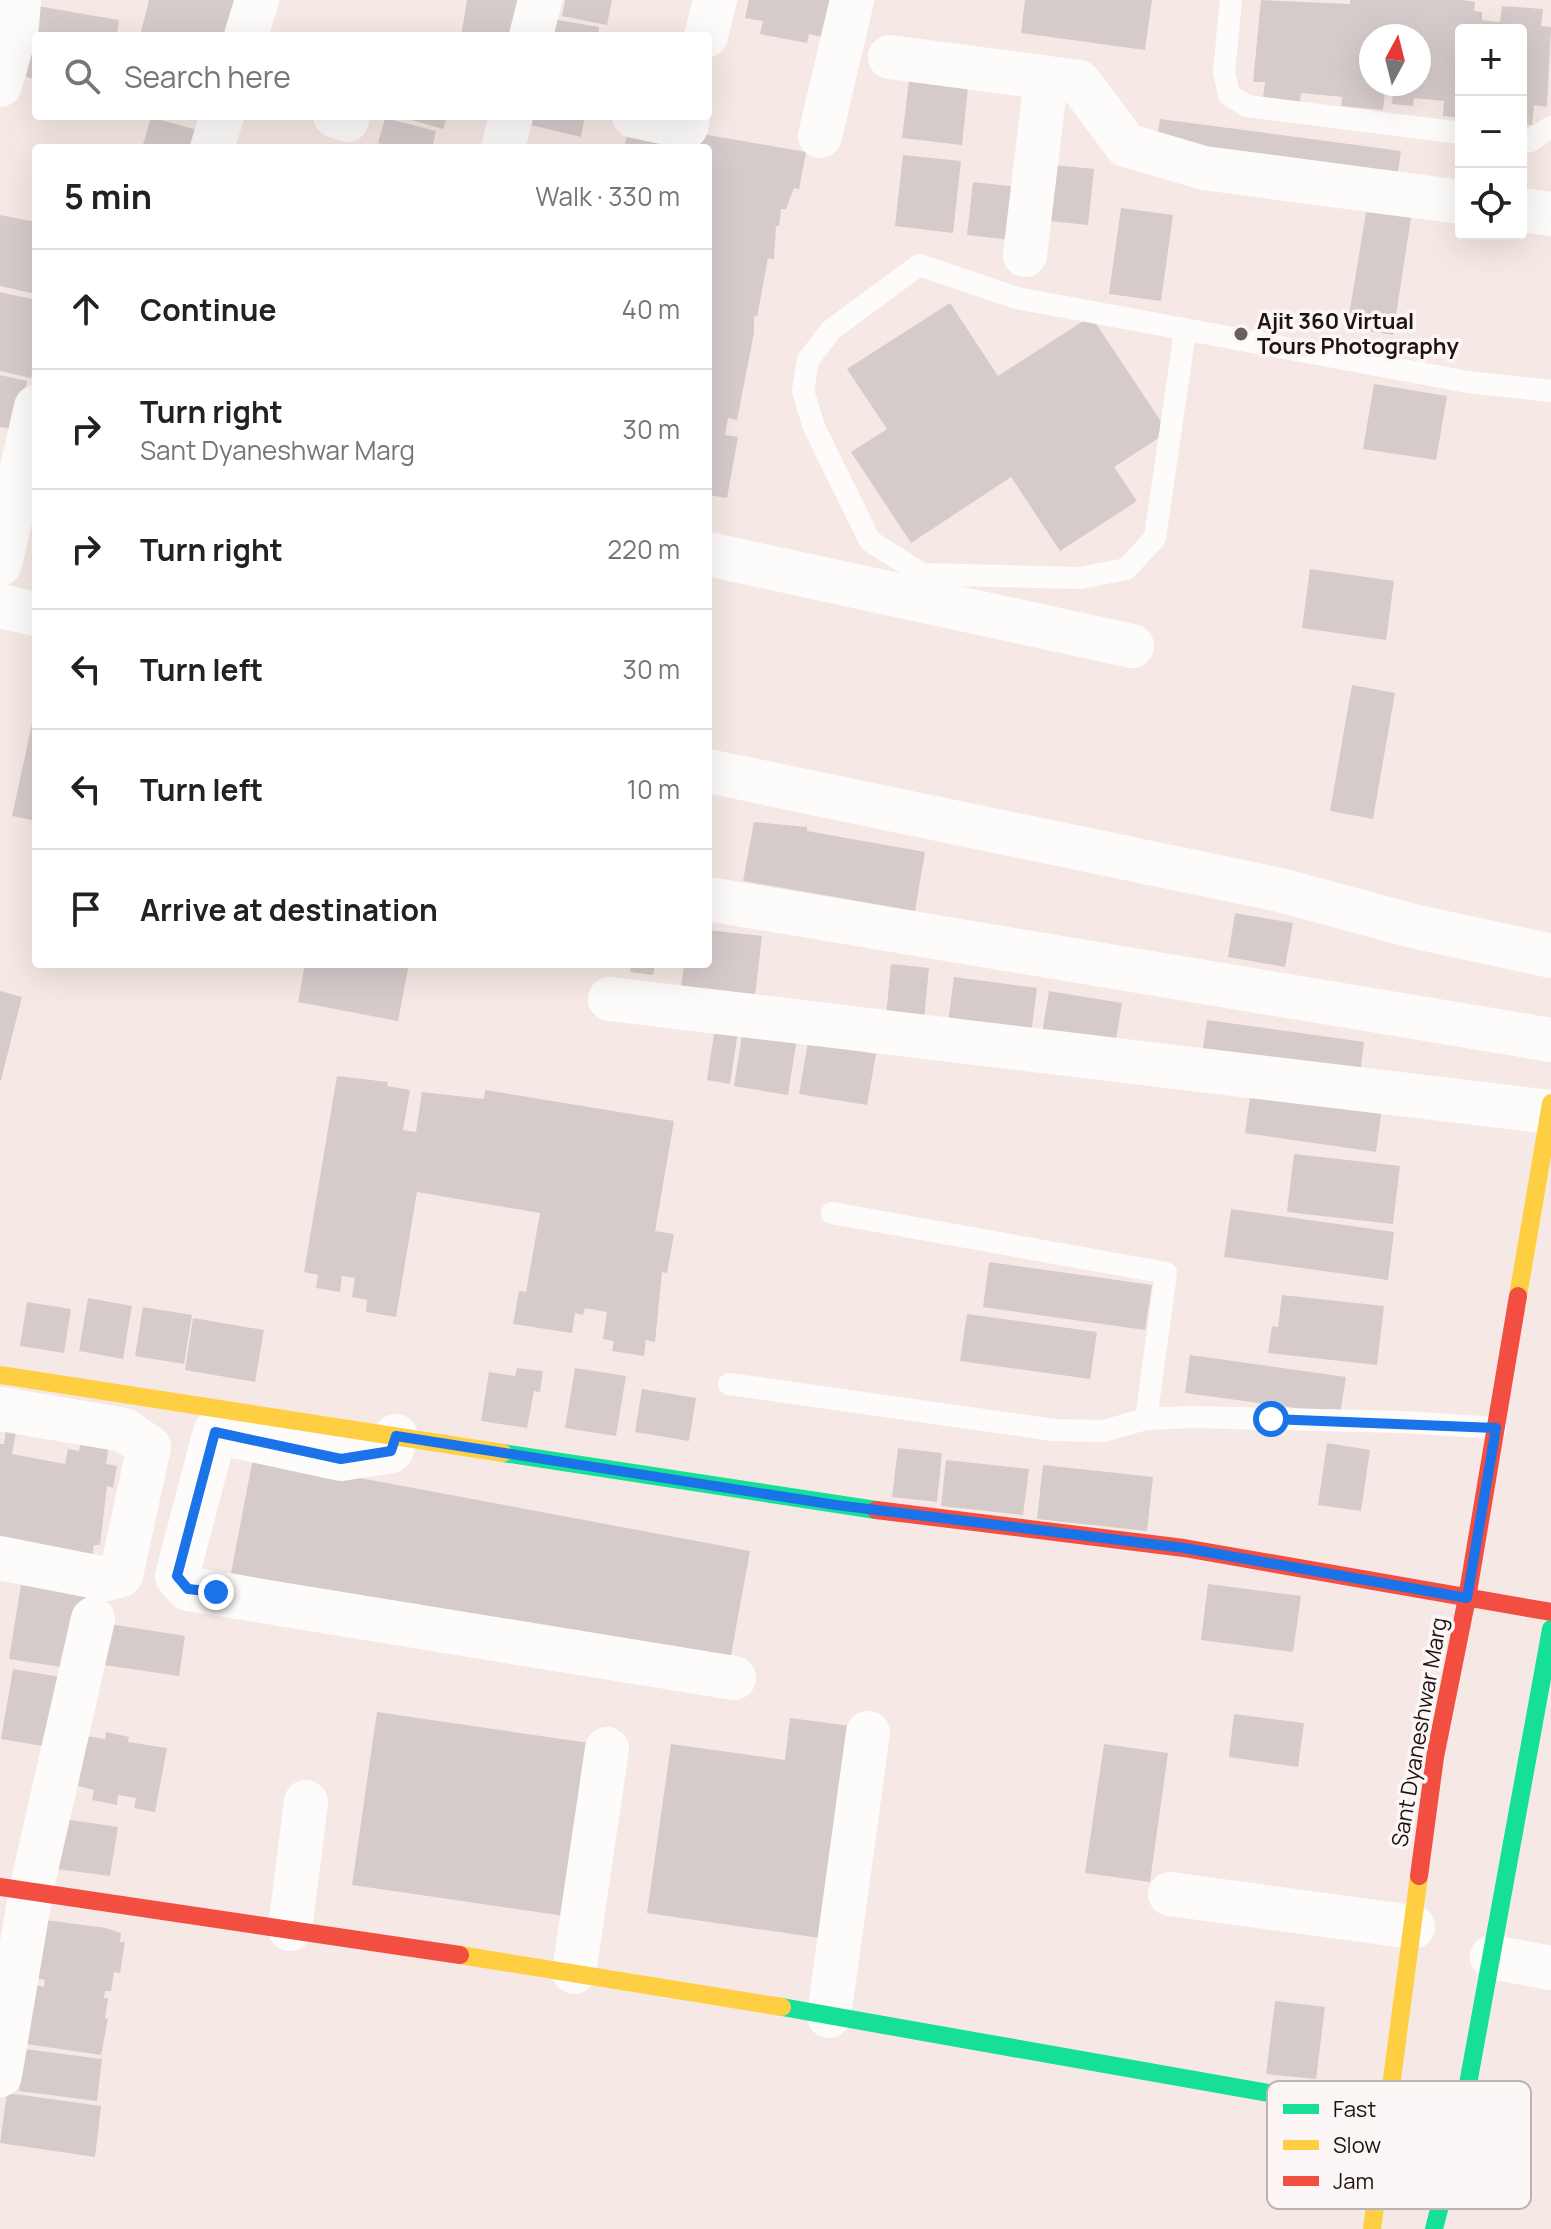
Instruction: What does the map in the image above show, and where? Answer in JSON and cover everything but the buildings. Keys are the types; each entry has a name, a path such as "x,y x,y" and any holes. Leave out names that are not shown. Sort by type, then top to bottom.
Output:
{"street":[{"path":"247,32 257,0"},
{"path":"532,32 540,0"},
{"path":"707,32 715,0"},
{"path":"820,136 852,0"},
{"path":"0,85 12,17"},
{"path":"890,57 1079,82 1126,145 1204,168 1455,201"},
{"path":"1025,255 1046,79"},
{"path":"213,144 221,120"},
{"path":"504,144 510,120"},
{"path":"653,120 686,127 687,120"},
{"path":"1527,211 1551,214"},
{"path":"0,564 32,424"},
{"path":"712,555 1132,646"},
{"path":"0,606 32,613"},
{"path":"712,772 1280,890 1413,926 1551,956"},
{"path":"712,900 1551,1040"},
{"path":"610,999 1550,1108"},
{"name":"Sant Dyaneshwar Marg","path":"1392,2081 1435,1757 1467,1598 1550,1108"},
{"path":"0,1375 836,1505 1184,1548 1551,1612"},
{"path":"0,1409 124,1430 149,1447 121,1575 106,1579 0,1558"},
{"path":"396,1436 391,1451 341,1459 215,1432 177,1576 188,1589 734,1678"},
{"path":"0,2075 16,1889 93,1619"},
{"path":"1469,2081 1543,1714 1551,1629"},
{"path":"829,2016 868,1733"},
{"path":"589,1974 618,1751"},
{"path":"290,1929 306,1802"},
{"path":"16,1889 589,1974 1267,2093"},
{"path":"1170,1894 1413,1927"},
{"path":"1492,1957 1551,1968"},
{"name":"Sant Dyaneshwar Marg","path":"1372,2229 1375,2209"},
{"path":"1434,2229 1439,2209"}],"lane":[{"path":"1231,0 1224,72 1229,95 1247,106 1455,132"},
{"path":"1527,141 1551,127"},
{"path":"1185,331 1155,538 1126,569 1080,578 922,574 870,541 814,427 803,391 808,360 831,330 919,265 1017,298 1468,382 1551,391"},
{"path":"832,1213 1166,1273 1146,1419"},
{"path":"729,1384 1054,1430 1103,1431 1146,1419 1403,1422 1496,1428"}],"traffic: fast":[{"path":"503,1453 876,1510"},
{"path":"1469,2081 1551,1629"},
{"path":"782,2007 1267,2093"},
{"path":"1434,2229 1439,2209"}],"traffic: slow":[{"path":"1518,1296 1551,1103"},
{"path":"0,1375 503,1453"},
{"path":"1392,2081 1419,1876"},
{"path":"460,1955 782,2007"},
{"path":"1372,2229 1375,2209"}],"traffic: jam":[{"path":"1419,1876 1435,1757 1467,1598 1518,1296"},
{"path":"876,1510 1184,1548 1551,1612"},
{"path":"0,1887 460,1955"}],"place":[{"name":"Ajit 360 Virtual Tours Photography","path":"1241,334"}],"route":[{"path":"216,1592 188,1589 177,1576 215,1432 341,1459 391,1451 396,1436 836,1505 1184,1548 1467,1598 1496,1428 1271,1419"}]}
